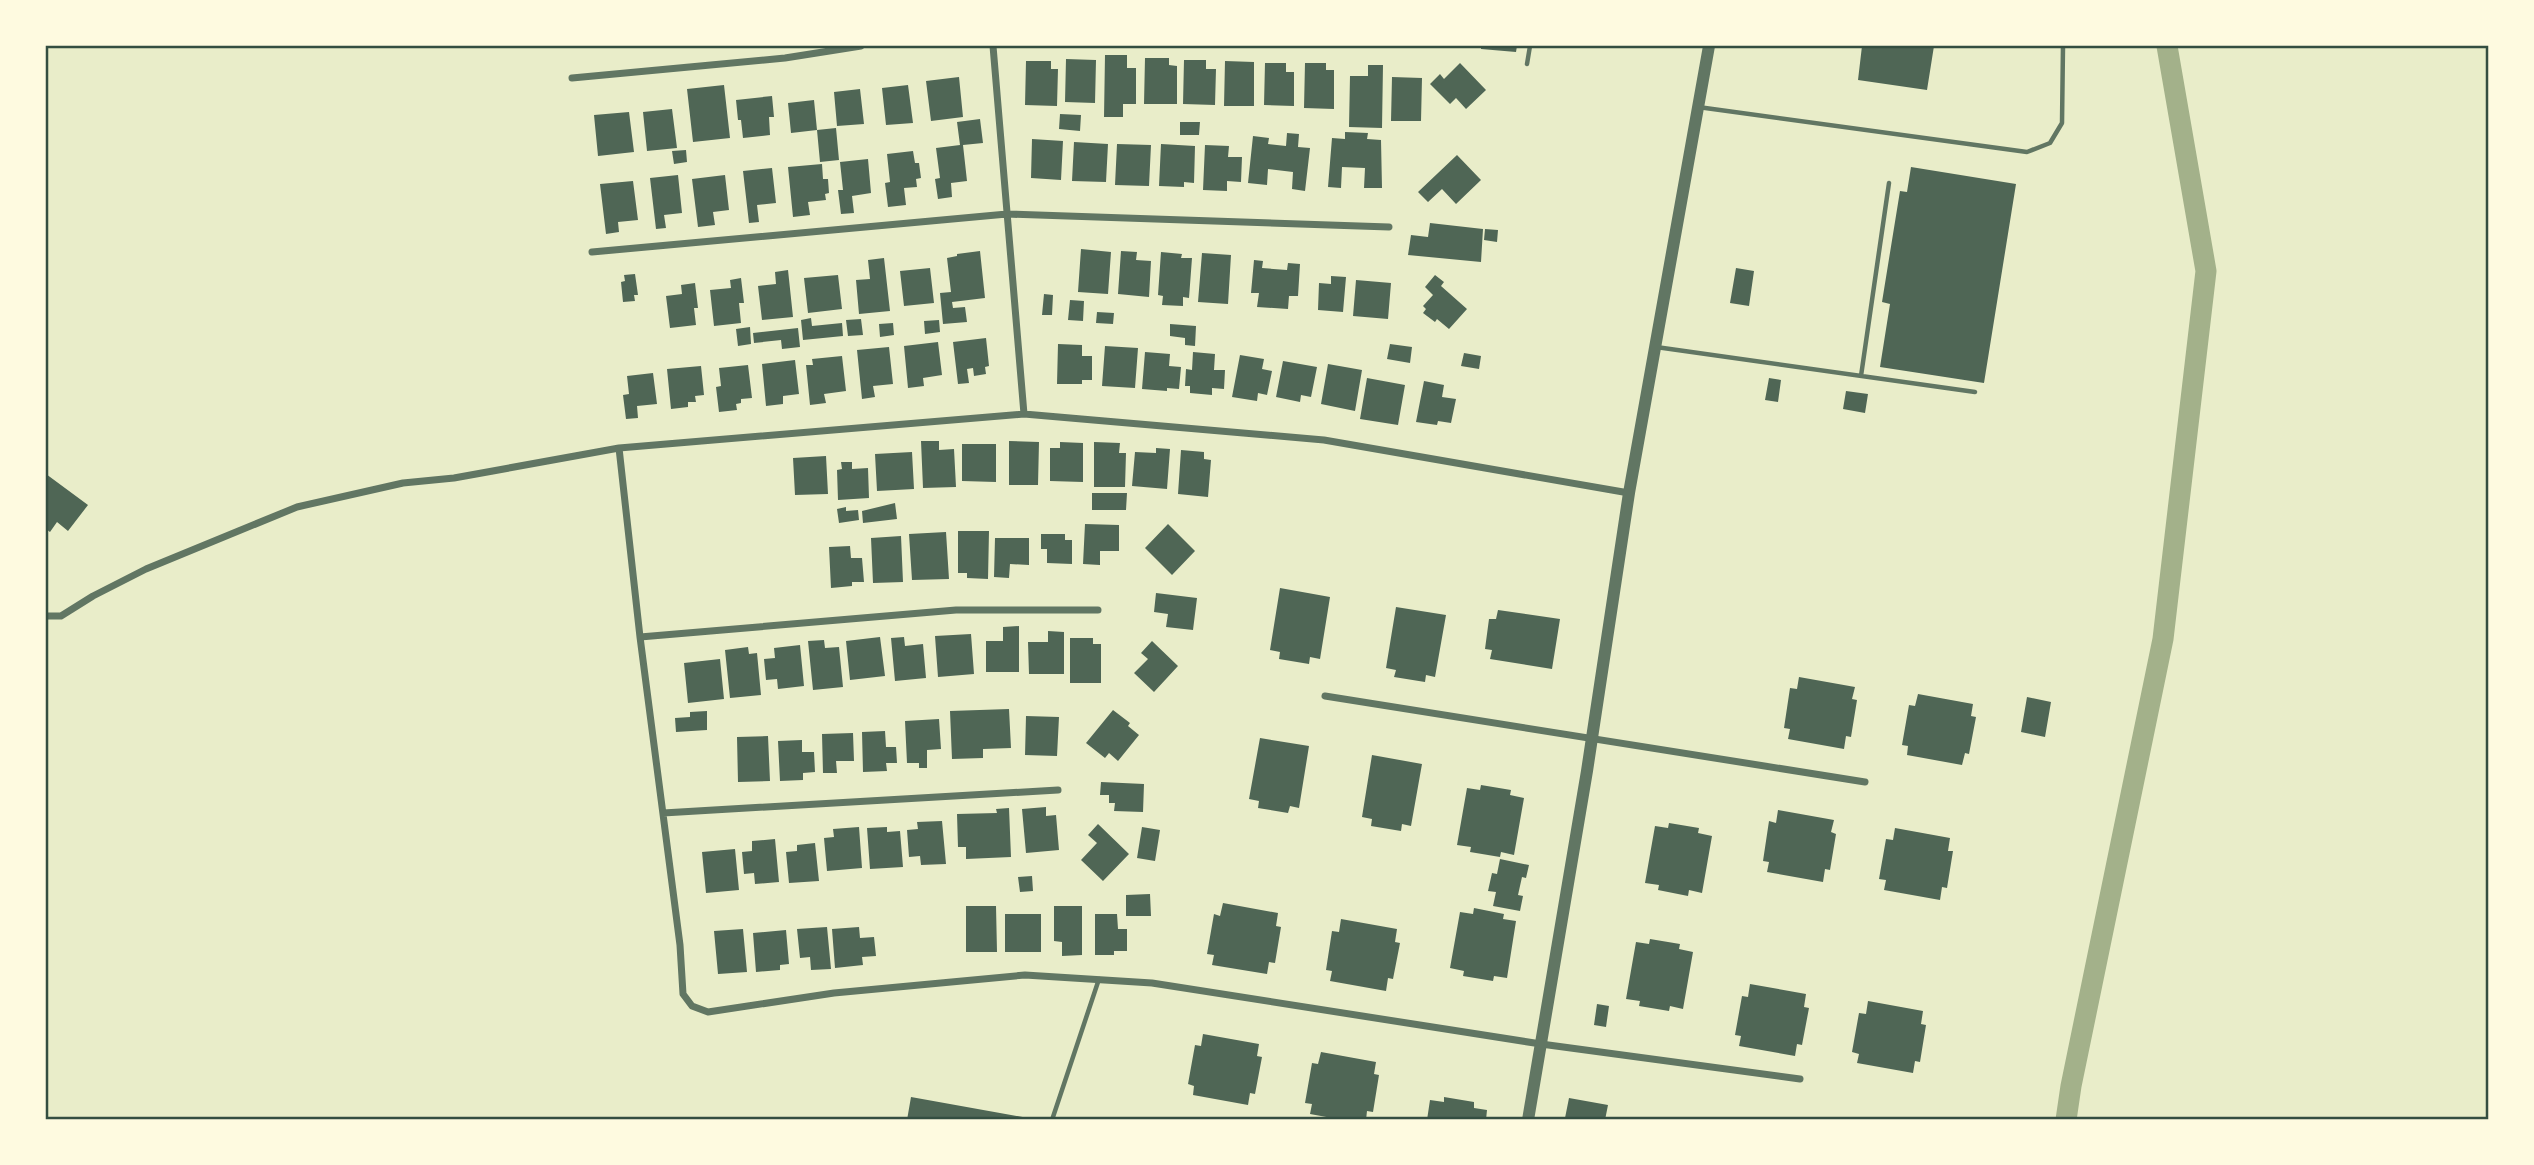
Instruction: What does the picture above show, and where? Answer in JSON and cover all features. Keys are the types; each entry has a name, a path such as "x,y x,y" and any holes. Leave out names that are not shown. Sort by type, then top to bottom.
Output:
{"street":[{"path":"572,78 785,58 861,46"},
{"path":"993,46 1024,414"},
{"path":"1528,1119 1592,738 1629,493 1696,106 1709,46"},
{"path":"592,252 1007,214 1389,227"},
{"path":"46,617 61,616 146,569 297,508 403,483 453,478 619,448 1024,414 1324,440 1629,493"},
{"path":"619,448 640,636 680,944 683,994 692,1006 708,1013 834,993 1025,975 1099,978 1152,983 1541,1044 1800,1079"},
{"path":"640,636 956,610 1098,610"},
{"path":"1325,696 1865,782"},
{"path":"663,813 1058,790"}],"lane":[{"path":"1527,64 1530,46"},
{"path":"1696,106 2027,152 2050,143 2062,123 2063,46"},
{"path":"1861,376 1889,183"},
{"path":"1655,347 1975,392"},
{"path":"1052,1119 1099,978"}],"building":[{"path":"1481,46 1517,46 1516,52 1481,49"},
{"path":"1862,46 1934,46 1927,90 1858,80"},
{"path":"1105,55 1127,55 1127,68 1136,68 1136,104 1123,104 1123,117 1104,117"},
{"path":"1145,58 1169,58 1169,65 1177,66 1177,104 1144,104"},
{"path":"1066,59 1096,60 1095,103 1065,102"},
{"path":"1184,60 1206,60 1206,69 1216,69 1215,105 1183,104"},
{"path":"1026,61 1051,61 1051,69 1058,69 1057,106 1025,105"},
{"path":"1225,61 1254,62 1254,106 1224,106"},
{"path":"1265,63 1286,63 1286,72 1294,72 1294,106 1264,105"},
{"path":"1305,63 1326,63 1326,70 1334,70 1334,109 1304,108"},
{"path":"1460,63 1486,90 1466,109 1456,98 1450,104 1430,84 1440,74 1444,79"},
{"path":"1368,65 1383,65 1382,128 1349,127 1350,76 1368,76"},
{"path":"959,77 963,117 931,121 926,81"},
{"path":"1392,77 1422,78 1421,121 1391,121"},
{"path":"724,85 730,138 693,142 687,89"},
{"path":"908,85 913,123 886,125 882,88"},
{"path":"860,89 864,124 837,126 834,92"},
{"path":"772,96 774,117 769,117 770,135 743,138 736,100"},
{"path":"814,100 817,130 791,133 788,103"},
{"path":"672,109 677,148 647,151 643,112"},
{"path":"629,112 634,152 598,156 594,115"},
{"path":"1060,114 1081,115 1080,131 1059,129"},
{"path":"980,119 983,143 963,145 967,181 951,183 952,197 938,199 935,179 940,178 936,148 960,145 957,122"},
{"path":"1180,122 1200,122 1199,135 1180,135"},
{"path":"836,128 839,160 820,162 817,130"},
{"path":"1345,132 1368,133 1367,139 1381,140 1382,188 1364,188 1365,168 1342,167 1341,188 1328,187 1332,138 1345,139"},
{"path":"1287,133 1299,134 1298,147 1310,148 1305,191 1292,189 1293,172 1268,169 1267,185 1248,183 1253,136 1269,138 1268,144 1286,146"},
{"path":"1032,139 1063,141 1061,180 1031,178"},
{"path":"1074,142 1108,144 1106,182 1072,181"},
{"path":"1117,144 1151,145 1149,186 1115,185"},
{"path":"1161,144 1195,146 1194,183 1184,182 1184,187 1159,186"},
{"path":"1205,145 1229,146 1228,157 1242,157 1241,182 1227,181 1227,191 1203,190"},
{"path":"686,150 687,162 674,164 672,151"},
{"path":"913,151 915,163 919,163 921,178 916,179 917,187 904,188 906,205 888,207 885,183 890,182 887,154"},
{"path":"1457,155 1481,180 1456,204 1442,189 1428,202 1418,192"},
{"path":"868,159 871,193 852,196 854,213 841,214 838,190 843,190 840,162"},
{"path":"822,164 823,179 828,179 829,193 825,194 826,200 808,202 810,215 793,217 788,167"},
{"path":"1911,167 2016,184 1984,383 1880,367 1890,304 1882,302 1900,191 1907,192"},
{"path":"772,168 776,203 757,205 759,222 749,223 743,171"},
{"path":"678,175 682,213 664,215 666,228 656,229 650,178"},
{"path":"725,175 729,210 713,212 715,225 698,227 692,179"},
{"path":"633,181 638,220 618,222 619,232 606,234 600,184"},
{"path":"1430,223 1483,229 1481,262 1408,255 1411,235 1428,237"},
{"path":"1485,229 1498,230 1497,242 1484,240"},
{"path":"1081,249 1111,252 1108,294 1078,292"},
{"path":"980,251 985,298 952,302 953,308 965,307 967,322 943,324 940,293 951,292 947,258"},
{"path":"1121,251 1137,252 1136,260 1151,261 1149,297 1118,294"},
{"path":"1161,252 1192,258 1189,298 1183,297 1183,306 1162,305 1163,296 1158,295"},
{"path":"1202,253 1231,255 1228,304 1198,302"},
{"path":"884,258 890,311 859,314 856,280 870,279 868,260"},
{"path":"1254,260 1263,261 1262,268 1287,270 1288,263 1300,264 1298,296 1289,296 1288,309 1257,307 1259,293 1251,293"},
{"path":"930,268 934,303 904,306 900,271"},
{"path":"1736,268 1754,271 1749,306 1730,303"},
{"path":"788,270 793,317 762,320 758,286 776,284 775,272"},
{"path":"635,274 638,295 634,295 635,301 623,302 621,282 625,281 624,275"},
{"path":"838,275 842,309 808,313 804,278"},
{"path":"1435,275 1444,282 1441,286 1467,309 1449,329 1437,319 1435,322 1423,313 1426,309 1423,306 1433,295 1425,287"},
{"path":"1331,276 1346,277 1343,312 1318,310 1319,283 1331,284"},
{"path":"741,278 744,303 739,303 741,323 714,326 710,290 731,288 730,280"},
{"path":"1356,280 1391,283 1388,319 1353,316"},
{"path":"695,283 698,308 694,308 696,325 670,328 666,296 682,294 681,285"},
{"path":"1044,294 1053,295 1052,315 1042,315"},
{"path":"1070,300 1084,301 1083,321 1068,320"},
{"path":"1097,312 1114,313 1113,324 1096,323"},
{"path":"811,318 812,326 842,323 843,336 803,340 801,320"},
{"path":"861,319 863,335 848,336 846,320"},
{"path":"939,320 940,332 925,334 924,321"},
{"path":"893,323 894,335 880,337 879,324"},
{"path":"1170,324 1196,326 1195,346 1185,345 1185,338 1170,336"},
{"path":"750,327 751,344 738,346 736,329"},
{"path":"798,328 800,347 782,349 781,340 754,343 753,333"},
{"path":"986,338 989,366 985,367 986,374 974,376 973,368 967,369 969,383 958,384 953,342"},
{"path":"938,342 942,375 923,378 924,386 908,388 904,346"},
{"path":"1058,344 1082,345 1082,356 1092,356 1092,380 1082,380 1082,384 1057,384"},
{"path":"1390,344 1412,347 1410,363 1387,359"},
{"path":"1105,346 1138,348 1135,388 1102,386"},
{"path":"889,347 893,384 873,386 875,397 862,399 857,350"},
{"path":"1145,352 1170,354 1169,366 1181,367 1179,389 1142,389"},
{"path":"1193,352 1215,354 1214,370 1225,370 1224,389 1212,388 1212,395 1190,393 1190,386 1185,386 1186,369 1192,370"},
{"path":"1464,353 1481,356 1479,369 1461,366"},
{"path":"1240,355 1264,359 1262,369 1272,371 1267,395 1258,393 1257,401 1232,397"},
{"path":"842,356 846,391 824,394 826,403 810,405 806,365 813,365 812,359"},
{"path":"795,360 799,394 783,396 783,404 766,406 762,364"},
{"path":"1283,361 1317,367 1311,397 1301,395 1300,402 1276,397"},
{"path":"1328,364 1362,370 1355,411 1321,404"},
{"path":"748,365 752,398 741,399 741,403 736,404 737,410 719,412 716,387 721,386 719,368"},
{"path":"701,366 704,395 695,396 696,402 688,402 688,407 671,409 667,369"},
{"path":"653,373 657,404 637,406 638,418 626,419 623,395 629,394 627,376"},
{"path":"1367,378 1405,385 1398,425 1360,419"},
{"path":"1769,378 1781,380 1778,402 1765,400"},
{"path":"1424,381 1444,385 1442,397 1456,399 1451,423 1438,421 1437,425 1416,422"},
{"path":"1846,391 1868,394 1865,413 1843,409"},
{"path":"921,441 939,441 939,450 954,449 956,487 923,488"},
{"path":"1009,441 1039,442 1038,485 1009,485"},
{"path":"1060,442 1083,443 1083,482 1050,481 1050,448 1060,448"},
{"path":"1094,442 1120,443 1119,453 1126,453 1125,487 1094,487"},
{"path":"962,444 996,444 996,482 962,481"},
{"path":"1156,448 1170,449 1167,489 1132,486 1135,452 1156,453"},
{"path":"1181,450 1204,452 1204,459 1211,460 1208,497 1178,494"},
{"path":"912,452 914,489 877,491 875,454"},
{"path":"826,456 828,494 795,495 793,458"},
{"path":"841,462 852,462 852,469 868,468 869,498 838,500 837,470 842,469"},
{"path":"46,474 88,505 68,531 57,522 50,532 46,529"},
{"path":"1092,493 1127,493 1126,510 1092,510"},
{"path":"895,503 897,519 863,523 862,511"},
{"path":"846,507 846,511 858,510 859,520 839,523 837,509"},
{"path":"1085,524 1119,525 1119,551 1100,551 1100,565 1083,564"},
{"path":"1168,524 1195,551 1172,575 1145,548"},
{"path":"958,531 989,531 988,579 967,578 967,573 958,573"},
{"path":"946,532 949,579 912,580 909,534"},
{"path":"1041,534 1065,534 1065,540 1072,540 1072,564 1047,563 1047,549 1041,549"},
{"path":"901,536 903,582 873,583 871,538"},
{"path":"995,538 1029,538 1029,565 1010,564 1009,578 994,577"},
{"path":"850,546 851,558 862,558 864,582 852,582 852,586 831,588 829,547"},
{"path":"1280,588 1330,597 1320,659 1310,657 1309,664 1279,659 1280,652 1270,650"},
{"path":"1156,593 1197,598 1193,630 1166,627 1168,614 1154,612"},
{"path":"1396,607 1446,615 1435,677 1426,675 1425,682 1394,677 1396,670 1386,668"},
{"path":"1498,610 1560,619 1552,669 1490,659 1492,650 1485,649 1489,619 1496,619"},
{"path":"1019,626 1019,672 986,672 986,641 1003,641 1003,627"},
{"path":"1048,631 1064,632 1064,674 1029,674 1028,642 1048,642"},
{"path":"971,634 974,674 938,677 935,636"},
{"path":"880,637 885,676 850,680 846,641"},
{"path":"904,637 905,646 923,644 926,678 895,681 891,638"},
{"path":"1070,638 1093,638 1093,644 1101,644 1101,683 1070,683"},
{"path":"824,640 825,648 839,647 843,687 813,690 808,641"},
{"path":"1152,641 1178,666 1154,692 1134,673 1148,659 1141,653"},
{"path":"800,645 804,686 778,689 777,679 766,680 764,659 775,658 774,648"},
{"path":"748,647 749,654 757,653 761,695 730,698 725,650"},
{"path":"720,659 724,699 688,703 684,663"},
{"path":"1799,677 1855,687 1852,699 1857,700 1851,737 1846,736 1844,749 1788,739 1790,729 1784,728 1790,688 1797,689"},
{"path":"1918,694 1973,704 1971,716 1976,717 1969,754 1965,753 1962,765 1907,755 1908,746 1902,745 1909,705 1915,706"},
{"path":"2027,697 2051,702 2045,737 2021,732"},
{"path":"1009,709 1011,748 983,749 983,758 952,759 950,711"},
{"path":"1113,710 1130,723 1128,726 1139,735 1118,761 1109,753 1105,758 1086,743"},
{"path":"707,711 707,730 676,732 675,718 690,717 690,712"},
{"path":"1026,716 1059,717 1057,756 1025,755"},
{"path":"939,719 941,749 927,750 927,768 919,768 919,763 907,763 905,721"},
{"path":"885,731 886,747 896,747 897,763 886,763 887,771 863,772 862,732"},
{"path":"853,733 854,761 836,761 837,773 823,773 822,734"},
{"path":"768,736 770,781 738,782 737,737"},
{"path":"1260,738 1309,746 1299,808 1290,806 1288,813 1258,808 1259,801 1249,799"},
{"path":"802,740 802,752 814,752 815,772 803,773 803,780 780,781 778,741"},
{"path":"1372,755 1422,764 1411,826 1402,824 1401,831 1371,826 1372,819 1362,817"},
{"path":"1101,782 1144,784 1143,812 1114,811 1115,803 1109,803 1109,795 1100,795"},
{"path":"1481,785 1511,790 1510,795 1524,798 1514,855 1501,852 1500,857 1470,852 1471,847 1457,845 1467,788 1480,790"},
{"path":"1046,807 1046,816 1056,815 1059,850 1026,853 1022,809"},
{"path":"1009,808 1011,857 966,859 966,847 958,847 957,814 997,813 996,809"},
{"path":"1778,810 1834,820 1831,832 1836,834 1830,870 1825,869 1823,882 1767,872 1769,862 1763,861 1769,821 1776,823"},
{"path":"942,821 946,864 921,865 920,856 909,857 907,830 918,829 917,822"},
{"path":"1669,823 1699,828 1698,833 1712,836 1702,893 1689,890 1688,896 1658,890 1659,885 1645,883 1655,826 1668,828"},
{"path":"1098,824 1129,854 1103,881 1081,860 1097,843 1088,835"},
{"path":"859,827 862,868 827,871 824,838 834,837 833,829"},
{"path":"887,827 887,832 900,831 903,867 870,869 867,828"},
{"path":"1142,827 1160,830 1155,861 1137,858"},
{"path":"1895,828 1950,838 1948,851 1953,851 1947,888 1942,887 1940,900 1884,890 1886,880 1879,879 1886,839 1893,840"},
{"path":"775,839 779,882 755,884 754,873 744,874 742,852 752,851 752,841"},
{"path":"815,843 819,881 789,883 786,852 797,851 797,845"},
{"path":"735,849 739,890 706,893 702,852"},
{"path":"1500,859 1529,865 1526,878 1522,877 1518,895 1523,896 1520,911 1493,906 1496,892 1488,891 1492,873 1497,874"},
{"path":"1032,876 1033,891 1020,892 1018,877"},
{"path":"1150,894 1151,916 1126,916 1126,895"},
{"path":"1223,903 1278,913 1276,926 1281,927 1275,963 1269,962 1267,974 1212,965 1214,955 1207,954 1214,914 1220,916"},
{"path":"966,906 996,906 997,952 966,952"},
{"path":"1054,906 1082,906 1082,955 1062,956 1062,942 1054,941"},
{"path":"1474,908 1504,914 1503,919 1516,921 1507,978 1494,976 1493,981 1463,976 1464,971 1450,968 1460,912 1473,914"},
{"path":"1005,914 1041,914 1041,952 1005,952"},
{"path":"1095,914 1117,914 1118,929 1127,929 1127,951 1114,951 1114,955 1095,955"},
{"path":"1341,919 1397,929 1395,942 1400,943 1393,979 1388,978 1386,991 1330,981 1332,971 1326,970 1332,931 1339,932"},
{"path":"827,927 831,969 811,970 810,957 800,958 797,929"},
{"path":"859,927 860,938 874,937 876,956 862,957 863,965 835,968 832,929"},
{"path":"743,929 747,972 718,974 714,931"},
{"path":"786,930 789,964 780,965 780,970 756,972 753,933"},
{"path":"1650,939 1680,944 1679,949 1693,952 1683,1009 1670,1006 1669,1011 1639,1006 1640,1001 1626,999 1636,942 1649,944"},
{"path":"1750,984 1806,994 1804,1007 1809,1008 1802,1045 1797,1044 1795,1056 1739,1046 1741,1036 1735,1035 1742,996 1748,997"},
{"path":"1868,1001 1923,1011 1921,1024 1926,1025 1920,1062 1915,1061 1913,1073 1857,1063 1859,1054 1852,1052 1859,1013 1866,1014"},
{"path":"1597,1004 1609,1006 1606,1027 1594,1025"},
{"path":"1203,1034 1259,1044 1257,1056 1262,1057 1255,1094 1250,1093 1248,1105 1193,1095 1194,1086 1188,1084 1195,1045 1201,1046"},
{"path":"1321,1052 1376,1062 1374,1074 1379,1075 1373,1112 1367,1111 1366,1120 1343,1120 1310,1114 1312,1104 1305,1103 1312,1063 1318,1064"},
{"path":"911,1097 1028,1118 1028,1120 907,1120"},
{"path":"1444,1097 1474,1102 1474,1108 1487,1110 1486,1120 1427,1120 1430,1100 1444,1102"},
{"path":"1569,1098 1608,1105 1605,1120 1565,1118"}],"waterway":[{"path":"2066,1120 2163,639 2206,271 2167,46"}]}
